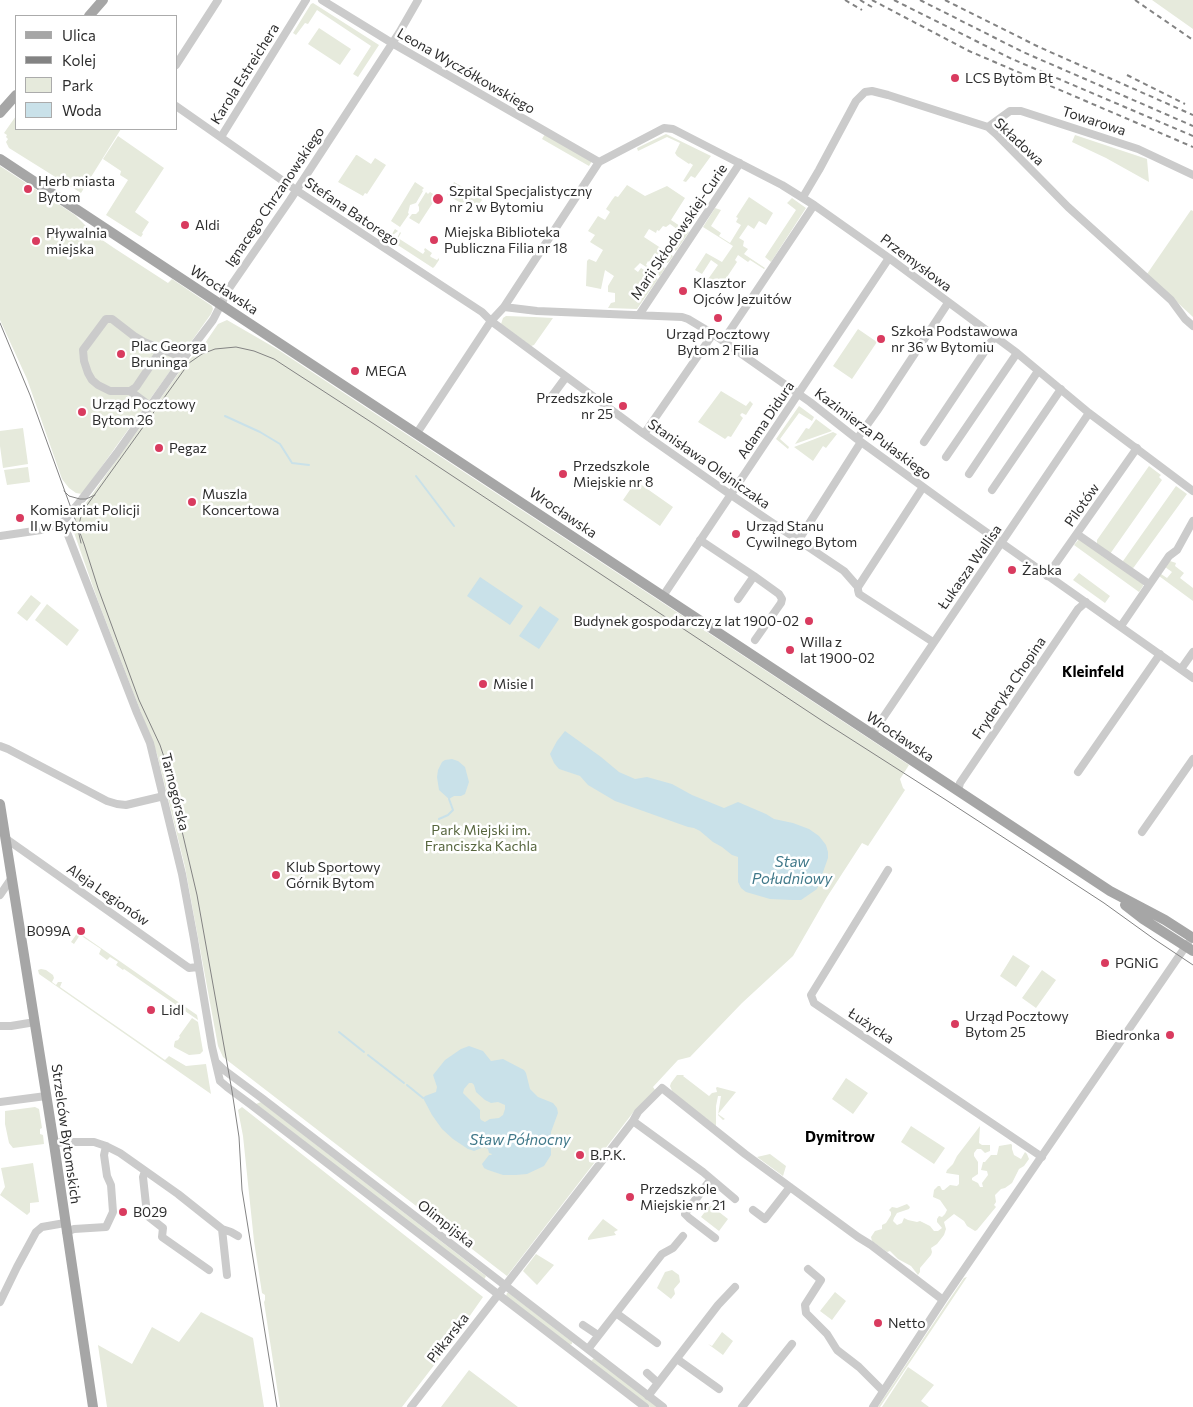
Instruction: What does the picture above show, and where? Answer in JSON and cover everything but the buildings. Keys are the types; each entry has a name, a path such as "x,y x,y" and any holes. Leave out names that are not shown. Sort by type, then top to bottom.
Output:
{"main road":[{"path":"90,15 104,0"},
{"path":"0,113 15,96"},
{"name":"Wrocławska","path":"0,157 12,167 1110,891 1156,915 1193,938"},
{"name":"Strzelców Bytomskich","path":"0,811 2,837 9,864 35,1022 93,1407"},
{"name":"Wrocławska","path":"1110,891 1143,919 1189,949"}],"street":[{"path":"178,62 218,0"},
{"name":"Karola Estreichera","path":"220,137 306,0"},
{"name":"Leona Wyczółkowskiego","path":"322,0 392,43 600,162"},
{"name":"Ignacego Chrzanowskiego","path":"63,522 117,453 213,320 230,287 263,241 418,0"},
{"name":"Składowa","path":"803,197 856,101 864,92 872,91 888,95 988,127 1068,207 1171,300 1185,319 1193,326"},
{"name":"Stefana Batorego","path":"178,107 296,190 482,312 491,322"},
{"name":"Towarowa","path":"988,127 1010,111 1021,110 1138,149 1193,176"},
{"name":"Przemysłowa","path":"600,162 664,128 673,129 782,185 803,197 889,258 1017,353 1089,413 1193,491"},
{"path":"417,433 491,322 504,307 600,162"},
{"name":"Marii Skłodowskiej-Curie","path":"639,315 740,163"},
{"path":"722,341 814,205"},
{"name":"Adama Didura","path":"663,596 889,258"},
{"path":"798,541 877,411 948,303"},
{"name":"Kazimierza Pułaskiego","path":"504,307 537,311 682,317 688,319 713,334 798,394 1002,544 1193,678"},
{"path":"150,406 130,391 110,390 92,380 85,367 83,350 106,318 112,319 144,342 184,358"},
{"name":"Stanisława Olejniczaka","path":"491,322 644,434 844,571 858,586 858,592 861,595 933,642"},
{"path":"644,434 713,334"},
{"path":"924,442 994,336"},
{"path":"130,391 136,387 161,350"},
{"path":"946,458 1017,353"},
{"path":"969,474 1038,371"},
{"path":"549,400 566,377"},
{"path":"992,490 1061,389"},
{"name":"Łukasza Wallisa","path":"872,734 1089,413"},
{"name":"Pilotów","path":"1047,576 1137,448"},
{"path":"858,586 923,487"},
{"path":"1121,626 1169,556 1177,550 1193,521"},
{"path":"0,536 41,530 63,522"},
{"name":"Tarnogórska","path":"63,522 150,743 182,874 212,1047 220,1081"},
{"path":"1077,534 1149,584"},
{"path":"700,540 754,576 779,594 782,599 756,640"},
{"path":"738,599 754,576"},
{"name":"Fryderyka Chopina","path":"958,791 960,783 1078,609 1086,602"},
{"path":"1181,669 1193,652"},
{"path":"1078,772 1160,654"},
{"path":"0,746 107,801 126,805 164,796"},
{"path":"1142,832 1193,759"},
{"name":"Aleja Legionów","path":"2,837 189,968 198,967"},
{"path":"0,848 9,864"},
{"path":"9,864 12,853 23,851"},
{"name":"Łużycka","path":"888,870 811,995 814,1003 1042,1157"},
{"path":"0,895 11,879"},
{"path":"873,1407 943,1300 1189,949 1193,938"},
{"path":"0,1026 35,1022"},
{"name":"Olimpijska","path":"215,1060 224,1070 663,1407"},
{"name":"Olimpijska","path":"220,1081 645,1407"},
{"name":"Piłkarska","path":"411,1407 633,1121 638,1112 662,1088 728,1141 790,1187"},
{"path":"0,1102 46,1096"},
{"path":"633,1121 735,1199"},
{"path":"54,1144 62,1142 94,1142 106,1146 120,1153 222,1229 238,1236"},
{"path":"0,1302 36,1232 42,1228 74,1229 106,1226 113,1212 111,1185 107,1176 104,1155 106,1146"},
{"path":"145,1171 143,1178 147,1214 163,1228 162,1237 209,1270"},
{"path":"711,1179 685,1214 715,1238"},
{"path":"753,1210 765,1219 790,1187 943,1300"},
{"path":"222,1229 227,1275"},
{"path":"588,1350 662,1254 673,1248 683,1236"},
{"path":"808,1269 821,1280 805,1305 806,1313 827,1334 837,1350 860,1366 883,1391"},
{"path":"648,1396 718,1305 735,1287"},
{"path":"616,1313 657,1343"},
{"path":"583,1325 598,1336"},
{"path":"571,1350 577,1342"},
{"path":"742,1407 792,1344"},
{"path":"677,1359 719,1389"},
{"path":"647,1373 658,1383"}],"green space":[{"path":"1152,0 1193,0 1193,29"},
{"path":"313,3 379,45 358,77 353,74 371,46 317,10 308,24 305,23 296,35 293,33"},
{"path":"319,28 351,49 340,65 308,44"},
{"path":"15,117 15,130 120,130 81,193 9,148 6,142 8,139 7,135 4,133"},
{"path":"545,134 592,161 589,166 542,139"},
{"path":"666,134 711,156 695,178 691,176 686,182 683,181 693,165 675,153 680,143 667,137 638,151 637,148"},
{"path":"1075,135 1147,159 1149,182 1072,142"},
{"path":"118,136 164,168 135,212 149,222 141,237 106,215 128,180 120,175 121,171 103,159"},
{"path":"356,155 371,164 375,158 386,165 367,194 365,193 363,196 338,182"},
{"path":"0,166 75,215 95,235 114,248 168,283 172,279 212,306 213,309 82,494 76,493 69,488 62,479 27,379 0,320"},
{"path":"415,182 424,188 423,191 416,203 410,205 409,214 400,227 391,221"},
{"path":"454,182 480,197 482,200 476,208 470,208 447,195"},
{"path":"627,185 645,196 667,186 685,198 671,220 689,232 676,251 671,248 681,232 670,224 666,227 663,226 656,233 649,229 644,237 673,256 668,263 655,253 648,261 646,265 656,271 661,265 665,268 660,276 640,263 634,269 638,272 641,268 658,279 637,309 608,308 611,303 615,302 615,293 608,292 608,286 614,276 605,270 601,289 586,286 587,261 589,259 596,262 603,250 590,242 595,235 588,231 598,216 605,220 610,212 606,209 615,196 618,197"},
{"path":"426,192 428,194 430,192 438,197 438,199 434,201 419,224 409,218 412,214 416,214 419,211 418,205"},
{"path":"749,197 773,213 766,225 759,221 754,229 748,225 739,238 744,241 743,246 748,249 744,254 765,268 750,260 748,262 738,255 735,260 737,262 721,286 711,280 708,283 706,282 718,265 711,260 702,274 695,270 706,253 722,262 733,246 703,227 715,208 721,210 711,226 721,233 719,236 730,243 741,225 736,222 738,218 736,217"},
{"path":"792,198 806,208 771,262 765,257 796,210 787,203"},
{"path":"1191,210 1193,211 1193,317 1147,274"},
{"path":"369,219 392,234 395,229 398,231 393,235 397,238 400,232 398,238 423,254 425,248 432,253 431,257 437,260 439,258 439,260 433,268 367,225 370,221"},
{"path":"506,316 553,318 534,345 531,346 501,324"},
{"name":"Park Miejski im. Franciszka Kachla","path":"227,320 277,349 909,765 900,779 905,790 868,846 862,843 827,897 793,956 742,1003 690,1057 678,1060 653,1087 655,1090 635,1110 507,1276 223,1057 218,1046 185,867 157,754 98,601 71,524 185,364 203,346 218,324"},
{"path":"858,329 877,342 852,379 833,366"},
{"path":"721,391 746,406 750,401 753,404 746,415 742,413 740,415 743,418 731,437 728,436 725,439 698,422"},
{"path":"799,406 814,417 812,421 799,413 780,439 789,447 788,449 776,439"},
{"path":"816,419 832,431 795,444 806,428 809,429"},
{"path":"23,428 28,464 3,468 0,431"},
{"path":"833,432 837,434 826,448 823,446 813,461 794,447"},
{"path":"1149,466 1161,475 1159,477 1162,480 1110,554 1097,544 1097,540"},
{"path":"28,467 30,482 7,485 4,470"},
{"path":"636,481 673,507 660,526 623,500"},
{"path":"1176,486 1187,494 1132,569 1123,561"},
{"path":"1079,539 1143,584 1139,592 1074,545"},
{"path":"1170,561 1176,563 1175,566 1184,573 1180,578 1193,588 1193,601 1159,576 1161,574 1167,578 1172,572 1165,567"},
{"path":"1079,573 1110,596 1105,603 1073,580"},
{"path":"31,595 41,603 27,621 17,613"},
{"path":"47,604 79,630 67,646 35,620"},
{"path":"78,932 197,1015 198,1020 116,965 118,962 110,957 107,960 99,954 101,949 80,935 74,944 71,942"},
{"path":"1013,955 1030,966 1016,987 1000,976"},
{"path":"41,969 53,975 52,982 56,985 58,982 62,982 60,987 165,1060 169,1056 186,1066 206,1064 211,1094 39,974 38,970"},
{"path":"1042,970 1056,980 1036,1008 1022,998"},
{"path":"192,1018 198,1022 203,1051 200,1054 189,1055 174,1047 174,1045"},
{"path":"677,1075 684,1075 709,1096 717,1092 717,1087 736,1092 718,1114 721,1096 718,1096 716,1126 673,1093 670,1086"},
{"path":"846,1078 868,1093 853,1114 832,1099"},
{"path":"261,1102 486,1276 484,1280 256,1104"},
{"path":"35,1107 39,1109 42,1128 40,1129 40,1134 43,1135 44,1144 13,1148 9,1143 5,1124 5,1111"},
{"path":"242,1107 483,1297 402,1407 280,1407 264,1302 265,1295 262,1293 254,1241 243,1136 238,1110"},
{"path":"911,1126 945,1148 934,1164 901,1142"},
{"path":"980,1126 979,1143 990,1145 990,1151 985,1153 981,1149 977,1149 974,1153 978,1162 978,1174 972,1180 978,1183 980,1187 983,1187 982,1183 988,1175 987,1171 981,1170 983,1162 991,1155 997,1155 999,1146 1011,1144 1014,1155 1021,1159 1025,1152 1029,1159 1019,1169 1012,1183 995,1195 996,1202 994,1205 996,1207 977,1230 975,1231 967,1226 964,1221 954,1214 944,1222 946,1229 944,1235 931,1248 931,1255 920,1268 918,1275 911,1266 898,1259 890,1251 887,1252 872,1241 871,1237 875,1231 882,1229 882,1225 886,1223 891,1215 889,1210 892,1207 897,1208 907,1204 910,1207 909,1209 897,1213 894,1218 893,1221 897,1225 902,1223 904,1218 917,1222 920,1221 930,1226 934,1231 942,1228 937,1219 939,1216 942,1217 947,1210 940,1200 933,1197 934,1190 938,1186 944,1190 950,1185 957,1186 959,1184 959,1175 946,1173 947,1170"},
{"path":"770,1154 786,1166 783,1176 757,1157"},
{"path":"33,1163 39,1202 30,1203 30,1212 27,1215 0,1195 5,1187 1,1168"},
{"path":"710,1205 728,1219 719,1231 701,1217"},
{"path":"603,1219 618,1230 614,1232 616,1235 588,1240 590,1235"},
{"path":"536,1254 554,1265 537,1285 523,1271"},
{"path":"672,1270 679,1275 680,1282 674,1289 675,1294 671,1299 657,1288 665,1272"},
{"path":"967,1277 880,1407 878,1407 964,1278"},
{"path":"835,1292 846,1301 832,1320 820,1311"},
{"path":"507,1293 571,1341 572,1344 569,1345 506,1296"},
{"path":"201,1312 253,1338 264,1407 107,1407 98,1345 132,1364 152,1327 179,1342"},
{"path":"722,1332 733,1341 723,1355 708,1344 712,1346"},
{"path":"594,1358 658,1407 650,1407 591,1361"},
{"path":"908,1367 934,1385 921,1401 929,1407 882,1407"},
{"path":"469,1370 518,1407 441,1407"}],"water":[{"path":"480,577 523,606 510,625 467,596"},
{"path":"540,606 559,619 539,649 519,636"},
{"name":"Staw Południowy","path":"565,731 619,772 635,779 647,777 672,784 692,795 724,808 738,802 774,819 809,829 819,836 826,845 828,852 828,858 817,889 801,900 770,899 746,892 738,882 738,857 713,842 700,831 615,801 588,785 580,776 559,769 550,754"},
{"path":"452,759 465,767 469,782 465,794 449,799 439,790 437,777 442,762"},
{"name":"Staw Północny","path":"469,1046 483,1051 491,1061 503,1059 524,1070 530,1089 538,1097 553,1103 557,1108 558,1113 551,1132 551,1155 544,1166 527,1174 516,1175 503,1175 488,1170 482,1164 492,1154 489,1153 488,1149 484,1147 474,1151 468,1149 442,1129 432,1115 423,1098 436,1092 437,1087 433,1075 445,1060","holes":["469,1083 472,1083 476,1092 485,1100 505,1105 503,1115 485,1122 481,1120 480,1110 463,1093"]}],"waterway":[{"path":"225,416 260,432 280,444 292,463 309,465"},
{"path":"416,476 454,526"},
{"path":"439,819 448,815 453,810 449,799"},
{"path":"339,1032 364,1052"},
{"path":"368,1055 404,1083"},
{"path":"407,1085 423,1098"}],"tram line":[{"path":"0,323 30,395 139,700 160,745 166,763 197,895 232,1091 239,1137 242,1190 277,1407"},
{"path":"81,543 79,525 85,508 189,363 202,354 215,349 236,347 254,351 274,359 374,424 824,722 1104,903 1193,965"},
{"path":"64,491 69,496 80,499 86,499 95,495"}],"railway":[{"path":"845,0 862,10"},
{"path":"860,0 872,7"},
{"path":"872,0 969,51 1193,147"},
{"path":"894,0 1012,59 1193,136"},
{"path":"920,0 1023,52 1193,126"},
{"path":"945,0 1039,47 1193,115"},
{"path":"1135,0 1193,40"},
{"path":"1127,75 1185,104"}],"place":[{"name":"LCS Bytom Bt","path":"955,78"},
{"name":"Herb miasta Bytom","path":"28,189"},
{"name":"Szpital Specjalistyczny nr 2 w Bytomiu","path":"438,199"},
{"name":"Aldi","path":"185,225"},
{"name":"Miejska Biblioteka Publiczna Filia nr 18","path":"434,240"},
{"name":"Pływalnia miejska","path":"36,241"},
{"name":"Klasztor Ojców Jezuitów","path":"683,291"},
{"name":"Urząd Pocztowy Bytom 2 Filia","path":"718,318"},
{"name":"Szkoła Podstawowa nr 36 w Bytomiu","path":"881,339"},
{"name":"Plac Georga Bruninga","path":"121,354"},
{"name":"MEGA","path":"355,371"},
{"name":"Przedszkole nr 25","path":"623,406"},
{"name":"Urząd Pocztowy Bytom 26","path":"82,412"},
{"name":"Pegaz","path":"159,448"},
{"name":"Przedszkole Miejskie nr 8","path":"563,474"},
{"name":"Muszla Koncertowa","path":"192,502"},
{"name":"Komisariat Policji II w Bytomiu","path":"20,518"},
{"name":"Urząd Stanu Cywilnego Bytom","path":"736,534"},
{"name":"Żabka","path":"1012,570"},
{"name":"Budynek gospodarczy z lat 1900-02","path":"809,621"},
{"name":"Willa z lat 1900-02","path":"790,650"},
{"name":"Misie I","path":"483,684"},
{"name":"Klub Sportowy Górnik Bytom","path":"276,875"},
{"name":"B099A","path":"81,931"},
{"name":"PGNiG","path":"1105,963"},
{"name":"Lidl","path":"151,1010"},
{"name":"Urząd Pocztowy Bytom 25","path":"955,1024"},
{"name":"Biedronka","path":"1170,1035"},
{"name":"B.P.K.","path":"580,1155"},
{"name":"Przedszkole Miejskie nr 21","path":"630,1197"},
{"name":"B029","path":"123,1212"},
{"name":"Netto","path":"878,1323"}],"district":[{"name":"Kleinfeld","path":"1093,672"},
{"name":"Dymitrow","path":"840,1137"}]}
